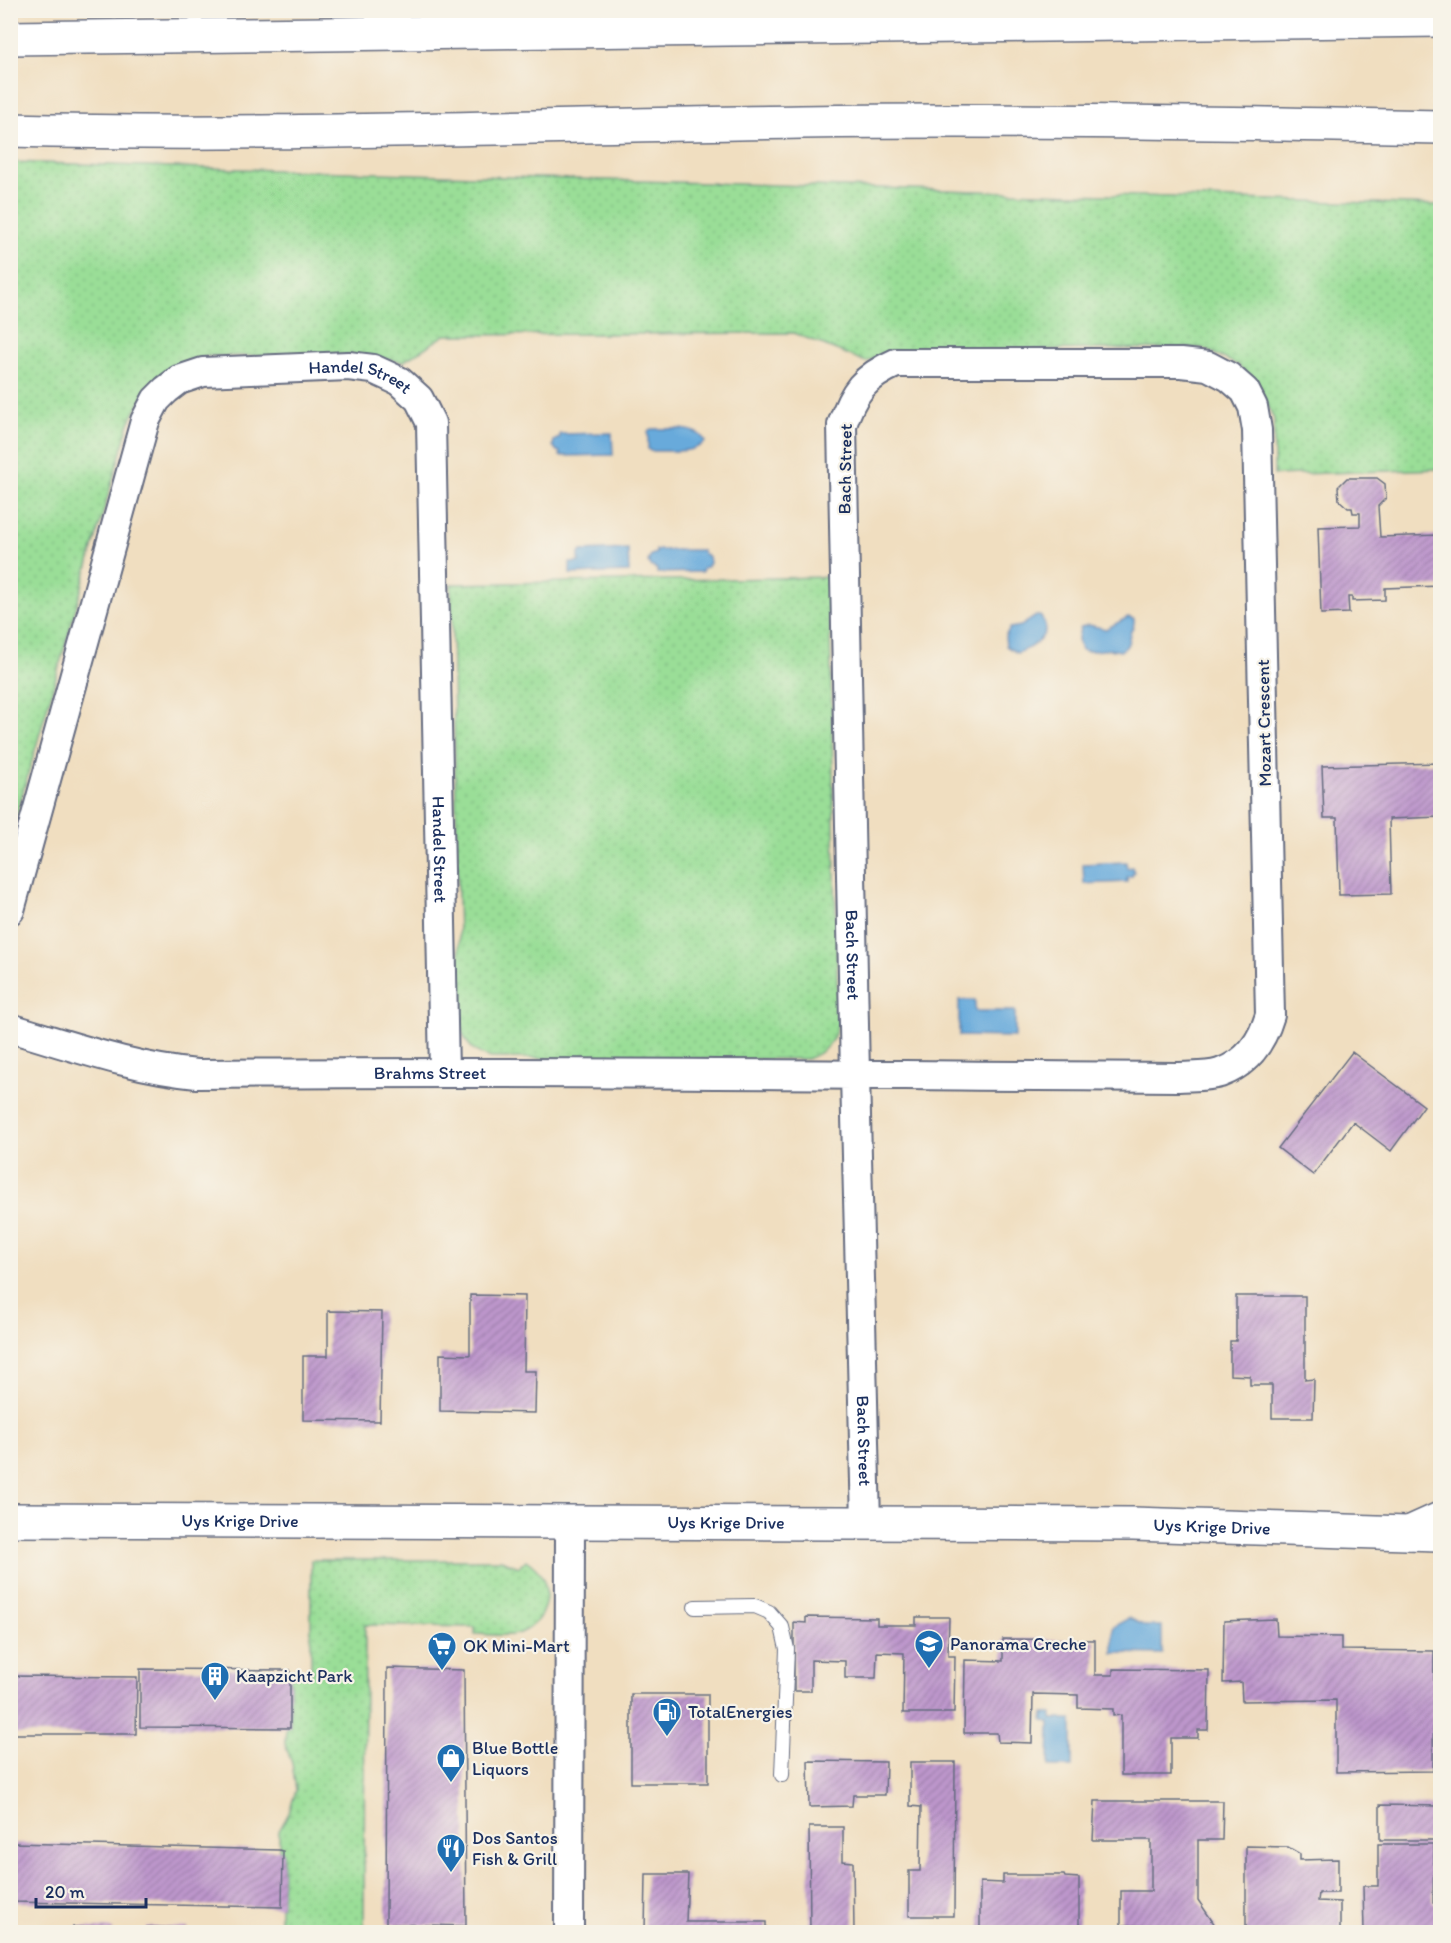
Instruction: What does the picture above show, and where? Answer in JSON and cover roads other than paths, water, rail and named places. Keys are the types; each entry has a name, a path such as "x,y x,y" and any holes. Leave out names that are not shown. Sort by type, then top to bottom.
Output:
{"main road":[{"path":"10,38 1440,20"},
{"path":"10,130 292,132 803,122 1182,122 1440,127"},
{"path":"1425,1534 1440,1519"},
{"name":"Uys Krige Drive","path":"10,1520 1133,1524 1425,1534"}],"street":[{"name":"Mozart Crescent","path":"855,1075 1178,1077 1220,1073 1245,1060 1264,1035 1270,1015 1257,430 1253,406 1245,391 1229,377 1208,366 1181,363 896,363 878,371 859,389"},
{"name":"Handel Street","path":"10,909 145,421 156,400 179,380 203,372 348,366 373,369 399,381 419,399 431,423 444,1072"},
{"name":"Bach Street","path":"859,389 849,404 842,425 866,1523"},
{"name":"Brahms Street","path":"10,1028 126,1063 197,1074 444,1072 855,1075"},
{"path":"569,1932 570,1522"}],"lane":[{"path":"695,1607 755,1606 769,1612 782,1627 787,1649 782,1775"}],"water":[{"path":"651,429 689,430 702,437 705,442 687,450 650,451 648,432"},
{"path":"612,433 613,455 560,456 560,452 553,446 560,434"},
{"path":"628,549 629,572 570,574 570,563 579,562 579,553 582,551"},
{"path":"656,550 702,550 709,557 710,563 703,568 702,572 657,573 657,569 648,562"},
{"path":"1036,616 1040,616 1045,628 1044,634 1035,644 1017,653 1006,646 1005,636 1010,628 1021,626"},
{"path":"1128,617 1134,619 1134,624 1125,648 1120,651 1082,650 1078,639 1081,627 1089,625 1106,629"},
{"path":"1126,862 1127,868 1132,867 1134,872 1132,876 1127,877 1127,882 1084,884 1083,864"},
{"path":"959,1000 975,1000 975,1011 1015,1011 1015,1037 959,1036"},
{"path":"1129,1618 1145,1626 1162,1626 1162,1654 1113,1653 1113,1627"},
{"path":"1044,1714 1052,1714 1052,1719 1072,1719 1072,1767 1049,1767 1050,1722 1043,1721"}],"place":[{"name":"Panorama Creche","path":"929,1670"},
{"name":"OK Mini-Mart","path":"442,1672"},
{"name":"Kaapzicht Park","path":"215,1702"},
{"name":"TotalEnergies","path":"667,1738"},
{"name":"Blue Bottle Liquors","path":"451,1784"},
{"name":"Dos Santos Fish & Grill","path":"451,1874"}]}
